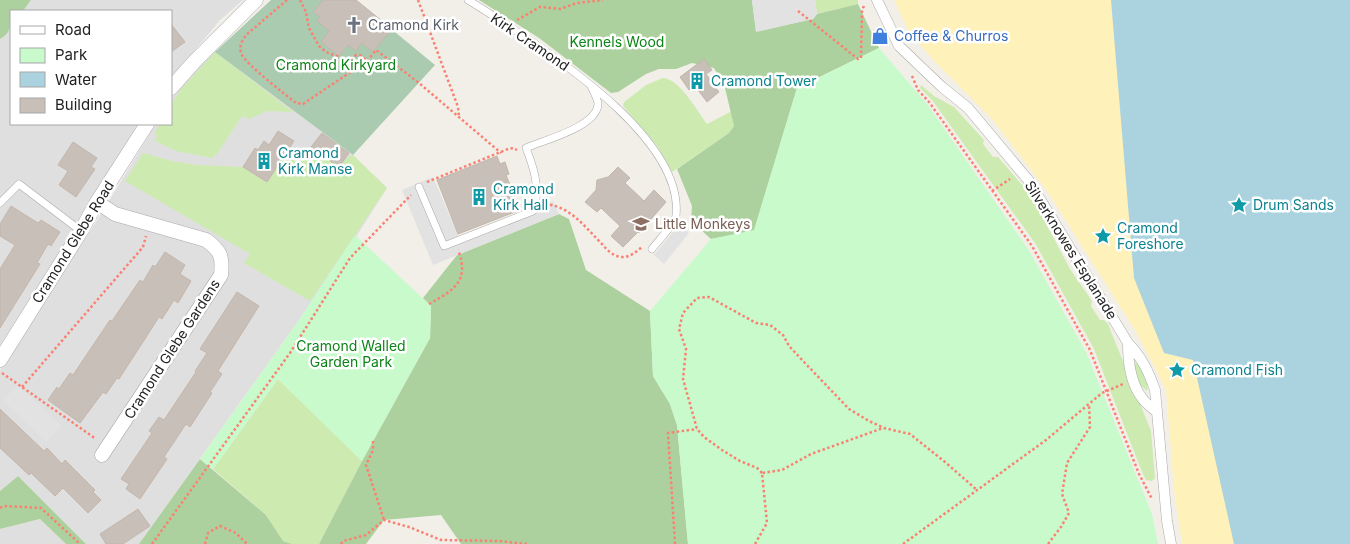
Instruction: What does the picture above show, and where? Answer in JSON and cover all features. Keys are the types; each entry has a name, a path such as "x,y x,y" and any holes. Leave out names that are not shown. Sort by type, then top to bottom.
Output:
{"street":[{"path":"172,87 256,0"},
{"name":"Silverknowes Esplanade","path":"877,0 899,46 942,87 968,108 1030,181 1128,342 1141,357 1150,373 1155,390 1167,521 1171,544"},
{"name":"Cramond Glebe Road","path":"0,360 81,231 97,202 147,125"},
{"name":"Cramond Glebe Gardens","path":"97,202 115,214 206,240 216,247 222,260 220,275 105,451"},
{"path":"1128,342 1128,364 1133,380 1142,398 1156,412"}],"lane":[{"name":"Kirk Cramond","path":"468,0 551,54 614,104 642,134 666,169 676,196 676,218 652,249"},
{"path":"420,186 444,246 533,211 537,200 534,169 526,148 582,126 594,115 598,104 591,85"},
{"path":"0,203 19,184 81,231"}],"path":[{"path":"287,0 246,35 240,50 246,60 296,103 303,104 367,61 376,50 419,83 501,153"},
{"path":"300,0 306,12 309,28 322,50 339,57 347,64 356,55 360,55 367,61"},
{"path":"418,0 458,107 460,118"},
{"path":"508,26 540,7 560,9 577,3 603,0"},
{"path":"798,11 858,59 861,58 862,10 867,0"},
{"path":"910,72 918,90 929,102 1032,246 1090,350 1139,474 1147,491 1167,521"},
{"path":"152,544 290,353 350,258 420,186 434,178 508,149 518,150 526,148"},
{"path":"992,191 1010,179"},
{"path":"536,204 555,205 569,212 611,254 622,258 632,255 646,244 652,249"},
{"path":"22,387 143,247 150,224"},
{"path":"429,304 445,296 456,285 463,274 463,262 455,242"},
{"path":"756,544 767,523 762,474 757,468 740,461 722,450 704,437 697,429 683,379 686,349 679,329 683,313 697,298 709,297 756,323 770,325 783,335 789,346 850,409 868,421 884,428 910,434 977,490"},
{"path":"0,372 105,451"},
{"path":"903,544 1046,440 1106,391 1133,380"},
{"path":"1048,544 1062,527 1069,513 1062,494 1066,463 1090,427 1089,404"},
{"path":"762,474 782,470 811,454 884,428"},
{"path":"675,544 668,433 697,429"},
{"path":"373,441 373,450 366,465 384,520"},
{"path":"0,508 4,506 41,508 80,544"},
{"path":"341,544 343,541 366,535 384,520"},
{"path":"384,520 409,527 441,540 499,541 527,544"},
{"path":"205,544 208,533 220,526 236,533 247,544"}],"shaded area":[{"path":"31,0 243,0 220,20 172,78 172,10 24,10"},
{"path":"752,0 815,0 817,14 813,19 756,32"},
{"path":"10,28 10,125 140,125 0,350 0,39 4,37"},
{"path":"213,50 353,155 387,188 297,323 139,544 86,544 18,476 0,491 0,370 96,222 155,125 172,125 172,97"},
{"path":"433,177 460,240 553,201 559,214 433,265 402,190"},
{"path":"679,225 689,233 664,264 654,255"},
{"path":"18,385 61,426 46,442 3,400"},
{"path":"40,519 66,544 0,544 0,529"}],"green space":[{"path":"0,0 31,0 24,10 10,10 9,31 0,39"},
{"name":"Cramond Kirkyard","path":"271,0 356,0 435,65 353,155 215,52"},
{"name":"Kennels Wood","path":"479,0 752,0 756,31 813,19 817,14 858,4 879,48 797,88 754,231 711,239 691,221 692,206 677,169 729,133 734,126 725,88 714,68 692,63 676,69 659,69 646,74 618,92 611,93 539,38"},
{"path":"815,0 858,0 858,4 817,14"},
{"path":"879,48 927,104 1028,249 1086,352 1152,514 1158,544 688,544 677,425 670,404 653,376 650,311 711,239 754,230 797,88"},
{"path":"215,52 293,112 267,111 249,119 242,116 217,154 212,158 176,151 155,141 157,137 155,132 159,125 172,125 172,103 181,89"},
{"path":"663,78 676,84 682,90 707,124 732,111 734,126 729,133 672,172 658,147 623,106 624,102 646,85"},
{"path":"921,85 934,96 954,107 984,140 983,144 993,157 998,157 1023,186 1039,210 1070,269 1092,301 1091,306 1100,320 1104,320 1108,324 1151,431 1155,478 1152,481 1146,480 1142,472 1094,349 1035,243 932,100 920,88"},
{"path":"329,145 328,159 338,167 348,157 353,155 387,188 310,301 244,263 250,254 125,181 143,153 172,161 197,165 243,167 267,182 286,155 299,163 311,147 322,155"},
{"path":"559,214 569,219 586,270 650,311 653,376 670,404 677,425 688,544 461,544 441,515 384,520 366,544 319,544 362,461 430,338 431,306 423,298 457,255"},
{"name":"Cramond Walled Garden Park","path":"355,235 431,306 430,338 362,461 278,379 213,469 200,459 297,323"},
{"path":"1135,362 1145,375 1147,391 1138,383"},
{"path":"278,379 362,461 319,544 292,544 283,541 266,515 213,469"},
{"path":"200,459 266,515 283,541 292,544 139,544"},
{"path":"18,476 86,544 66,544 40,519 0,529 0,491"}],"sand":[{"name":"Drum Sands","path":"894,0 1350,0 1350,544 1182,544 1174,490 1166,390 1136,332 1049,194 992,119 935,62 909,32"}],"water":[{"name":"Drum Sands","path":"1111,0 1350,0 1350,544 1234,544 1193,360 1164,353 1134,278"}],"building":[{"name":"Cramond Kirk","path":"323,0 356,0 392,29 373,52 362,43 356,51 348,45 339,56 321,42 329,31 317,21 320,17 313,12"},
{"path":"172,25 185,42 172,51"},
{"name":"Cramond Tower","path":"704,59 712,70 706,74 719,92 707,102 695,86 689,90 680,77"},
{"name":"Cramond Kirk Manse","path":"278,131 294,141 267,182 243,167 255,148 258,150 264,141 269,145"},
{"path":"322,133 349,153 339,167 311,147"},
{"path":"73,142 97,158 91,167 95,169 76,197 59,185 68,171 58,165"},
{"name":"Cramond Kirk Hall","path":"497,156 500,164 505,162 509,174 506,175 520,210 458,234 437,180"},
{"path":"618,167 630,178 625,183 644,201 654,190 666,202 639,233 623,247 611,236 620,226 601,208 597,212 585,202 596,190 597,180 608,177"},
{"path":"11,206 38,223 41,220 60,232 51,246 48,244 37,263 40,264 0,328 0,269 15,245 0,236 0,224"},
{"path":"165,252 185,265 180,274 191,281 178,303 174,300 162,319 159,317 119,379 117,378 106,394 103,392 80,423 48,400 57,387 59,389 70,373 73,375 110,320 112,321 140,280 143,282 153,265 155,267"},
{"path":"237,292 259,306 218,371 222,374 210,392 212,393 190,427 186,424 164,457 167,459 140,499 126,489 129,484 121,479 152,433 149,431 159,417 164,420 196,372 207,353 200,349"},
{"path":"0,409 44,451 47,448 62,464 65,460 95,490 93,492 101,500 88,513 63,488 55,496 31,473 29,475 0,448"},
{"path":"138,509 150,526 123,544 106,544 100,534"}],"place":[{"name":"Cramond Kirk","path":"354,25"},
{"name":"Coffee & Churros","path":"880,36"},
{"name":"Cramond Tower","path":"697,81"},
{"name":"Cramond Kirk Manse","path":"264,161"},
{"name":"Cramond Kirk Hall","path":"479,197"},
{"name":"Drum Sands","path":"1239,205"},
{"name":"Little Monkeys","path":"641,224"},
{"name":"Cramond Foreshore","path":"1103,236"},
{"name":"Cramond Fish","path":"1177,370"}]}
